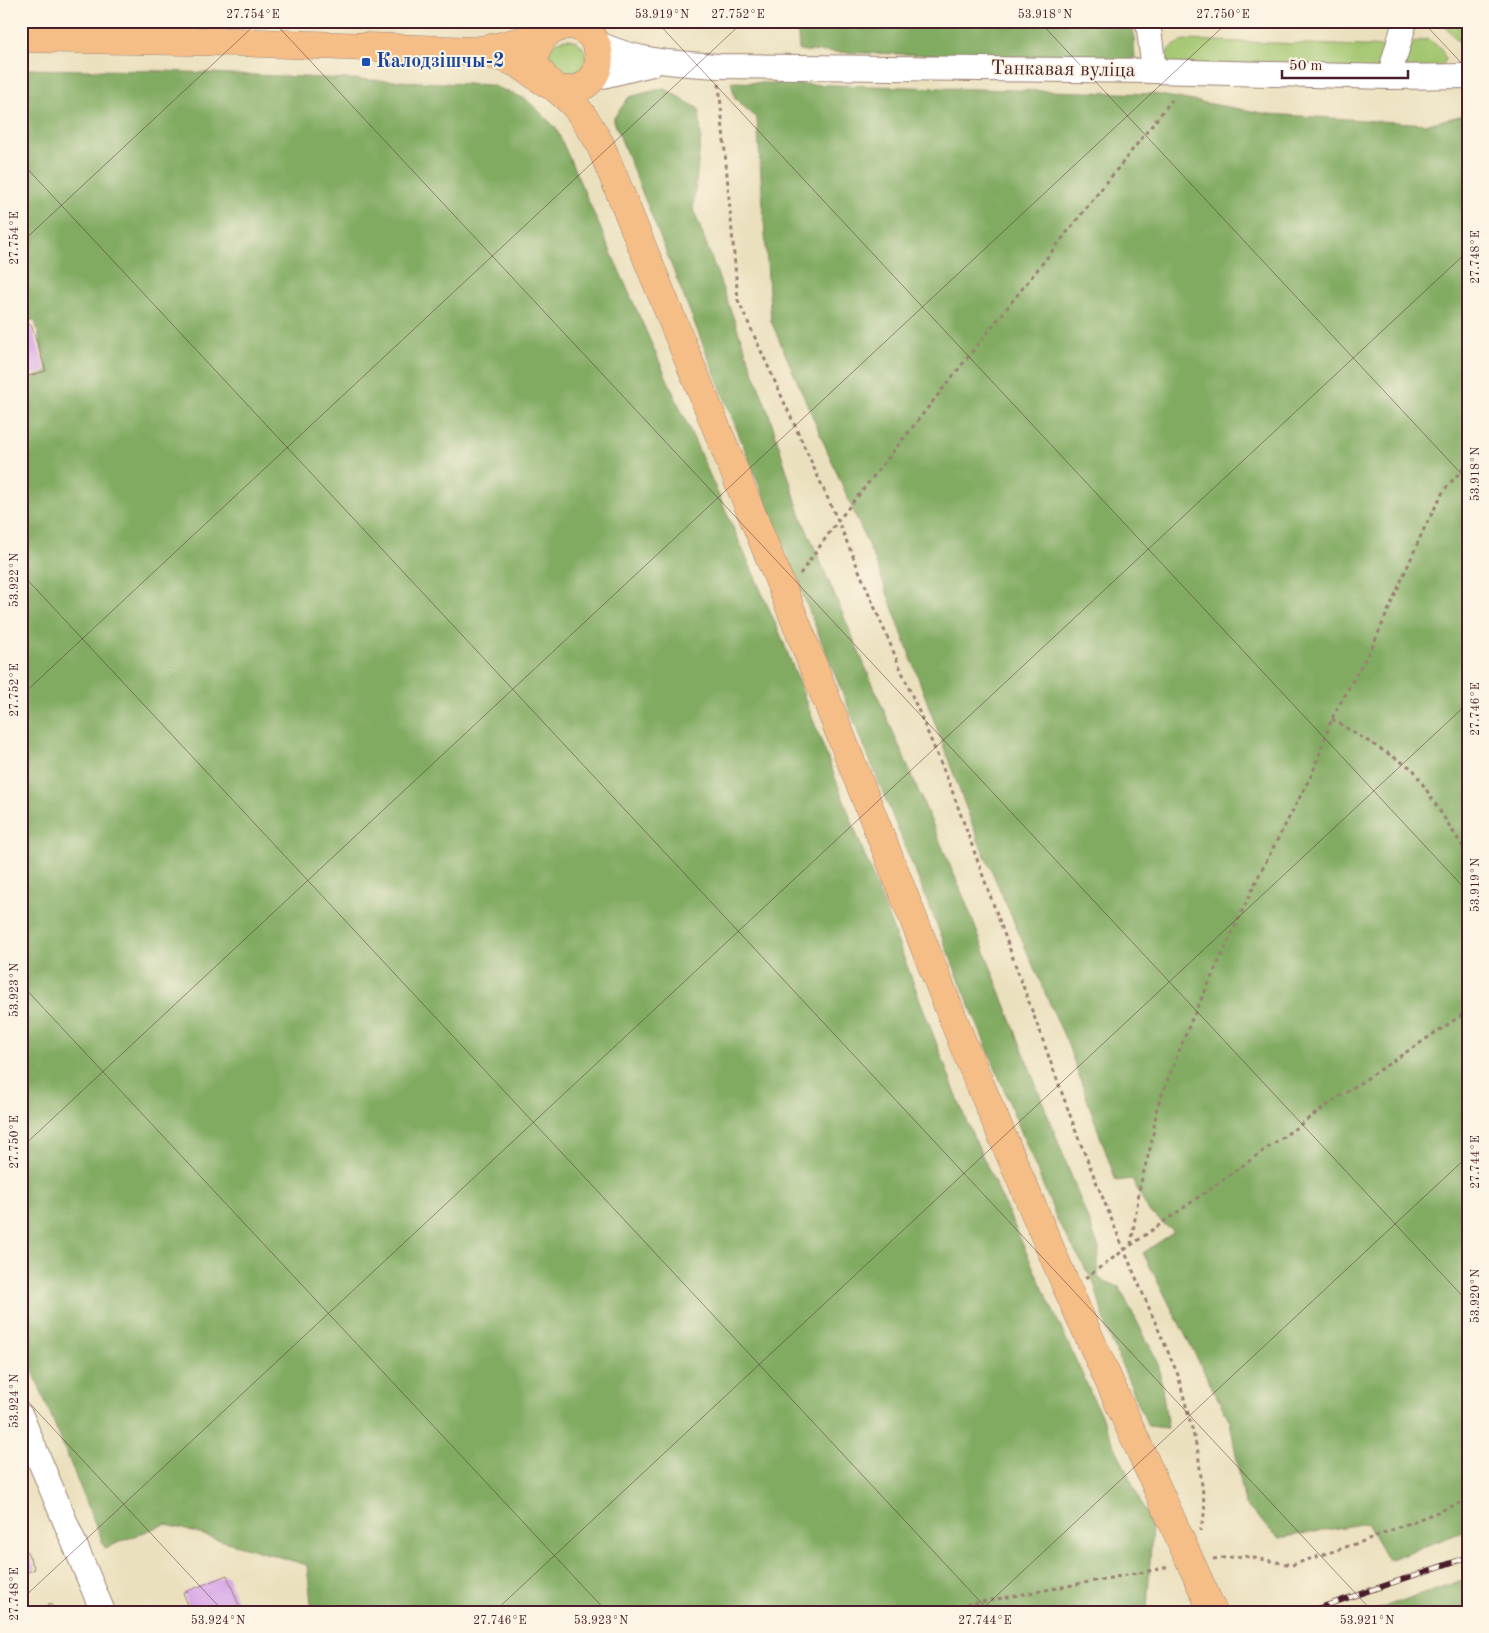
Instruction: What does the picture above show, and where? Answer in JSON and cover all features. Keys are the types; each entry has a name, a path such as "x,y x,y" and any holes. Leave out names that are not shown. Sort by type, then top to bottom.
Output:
{"main road":[{"path":"543,25 536,64 541,76 573,104 588,122 600,144 785,595 967,1054 1068,1290 1213,1612"},
{"path":"474,51 510,43 543,25 556,27 568,25 584,31 600,60 594,78 593,108 600,144"},
{"path":"21,38 237,42 474,51 514,62 550,85 568,90 579,88 594,78"}],"street":[{"path":"1148,21 1154,71"},
{"path":"1389,78 1405,21"},
{"name":"Танкавая вуліца","path":"584,31 621,54 659,63 718,66 1154,71 1389,78 1468,76"},
{"name":"Танкавая вуліца","path":"594,78 659,63"},
{"path":"21,1416 103,1612"}],"path":[{"path":"718,66 738,300 838,521 950,785 1078,1137 1178,1375 1198,1452 1205,1511 1193,1564"},
{"path":"785,595 838,521 1172,100"},
{"path":"1131,1245 1140,1186 1152,1141 1157,1107 1216,964 1313,772 1332,718 1374,644 1416,545 1444,490 1468,464"},
{"path":"1332,718 1413,770 1468,855"},
{"path":"1068,1290 1339,1097 1468,1011"},
{"path":"927,1612 1218,1558 1244,1556 1292,1565 1361,1542 1468,1500"}],"green space":[{"path":"797,21 1004,21 1002,24 1133,21 1135,61 799,51"},
{"path":"1340,21 1395,21 1392,27"},
{"path":"1441,21 1468,21 1468,41 1459,43"},
{"path":"567,39 580,45 586,58 580,71 567,77 554,71 548,58 554,45"},
{"path":"1427,39 1440,47 1446,60 1440,68 1406,68 1406,54 1414,42"},
{"path":"1183,40 1393,47 1382,72 1167,63 1168,50"},
{"path":"21,69 161,71 491,85 526,99 556,128 781,636 965,1118 1152,1527 1147,1612 312,1612 307,1565 165,1524 105,1548 21,1342 21,382 48,372 35,320 21,321"},
{"path":"731,82 1154,94 1268,114 1427,124 1468,114 1468,1530 1388,1560 1367,1523 1279,1538 1245,1505 1230,1422 1143,1253 1174,1232 1149,1212 1132,1179 1116,1181 1068,1045 978,840 876,563 771,321 757,119 735,98"},
{"path":"664,88 699,109 701,137 693,208 770,417 800,514 964,898 1099,1248 1098,1278 1119,1287 1158,1362 1168,1428 1148,1426 1108,1333 1094,1283 1058,1222 829,660 613,119 629,97"},
{"path":"1468,1578 1468,1612 1369,1612"}],"building":[{"path":"31,324 46,371 21,378 21,327"},
{"path":"21,1539 35,1569 21,1575"},
{"path":"227,1575 241,1611 200,1612 199,1608 191,1611 183,1593"},
{"path":"51,1604 54,1612 35,1612"}],"railway":[{"path":"1307,1612 1468,1557"}],"place":[{"name":"Калодзішчы-2","path":"366,62"}]}
